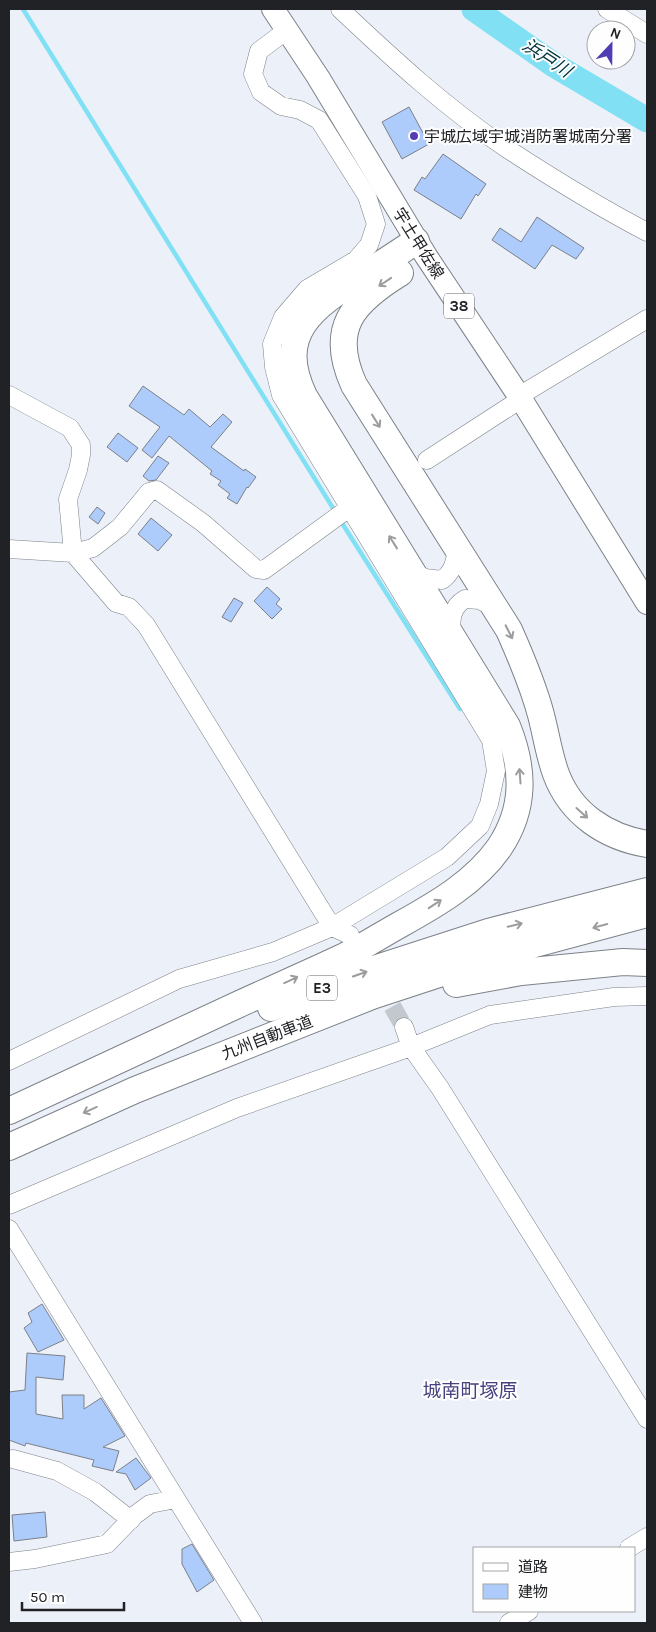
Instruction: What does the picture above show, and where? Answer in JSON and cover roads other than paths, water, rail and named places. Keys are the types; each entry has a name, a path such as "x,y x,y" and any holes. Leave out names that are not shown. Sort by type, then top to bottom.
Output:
{"highway":[{"path":"421,248 359,304 349,320 344,336 343,352 347,369 354,385 508,630 528,672 541,714 551,759 564,792 576,808 592,822 612,834 647,844"},
{"path":"9,1111 347,955 436,904 466,882 485,866 511,826 520,786 519,764 507,726 304,396 296,380 293,365 294,348 298,334 315,308 329,297 421,248"},
{"name":"九州自動車道","path":"9,1122 93,1082 249,1016 358,974 488,932 647,891"},
{"name":"九州自動車道","path":"9,1147 135,1090 372,996 509,951 647,914"},
{"path":"135,1090 250,1053 376,1008 448,986 485,977 521,972 623,962 647,963"}],"main road":[{"name":"宇土甲佐線","path":"273,9 318,78 421,248 520,398 647,603"}],"street":[{"path":"340,9 440,98 506,148 603,208 647,232"},
{"path":"607,9 647,34"},
{"path":"9,1061 179,979 273,952 332,926 447,857 480,826 489,804 496,771 491,740 281,395 274,367 272,344 283,316 307,289 356,260 370,245 376,224 367,196 319,120 300,110 281,106 262,92 253,74 259,51 287,30"},
{"path":"427,460 520,398 647,319"},
{"path":"9,395 70,428 82,445 82,455 68,499 73,553 116,602 130,607 146,625 332,926 350,935"},
{"path":"9,549 73,553 93,548 120,527 149,492 157,490 203,523 256,569 264,570 350,508"},
{"path":"412,572 425,578 442,580 448,576 452,569 457,549"},
{"path":"451,635 451,618 455,608 465,598 480,600 495,608"},
{"path":"9,1205 237,1108 411,1047 490,1015 614,996 647,996"},
{"path":"404,1027 411,1047 440,1088 647,1419"},
{"path":"9,1229 253,1623"},
{"path":"13,1459 57,1471 94,1492 131,1520"},
{"path":"9,1562 35,1559 107,1544 150,1504 176,1499"},
{"path":"630,1547 647,1537"},
{"path":"509,1623 527,1612"}],"waterway":[{"path":"23,9 336,513"},
{"name":"浜戸川","path":"474,9 554,65 647,120"},
{"path":"340,520 460,709"}],"tunnel":[{"path":"379,983 404,1027"}],"place":[{"name":"宇城広域宇城消防署城南分署","path":"414,136"}],"district":[{"name":"城南町塚原","path":"470,1390"}]}
